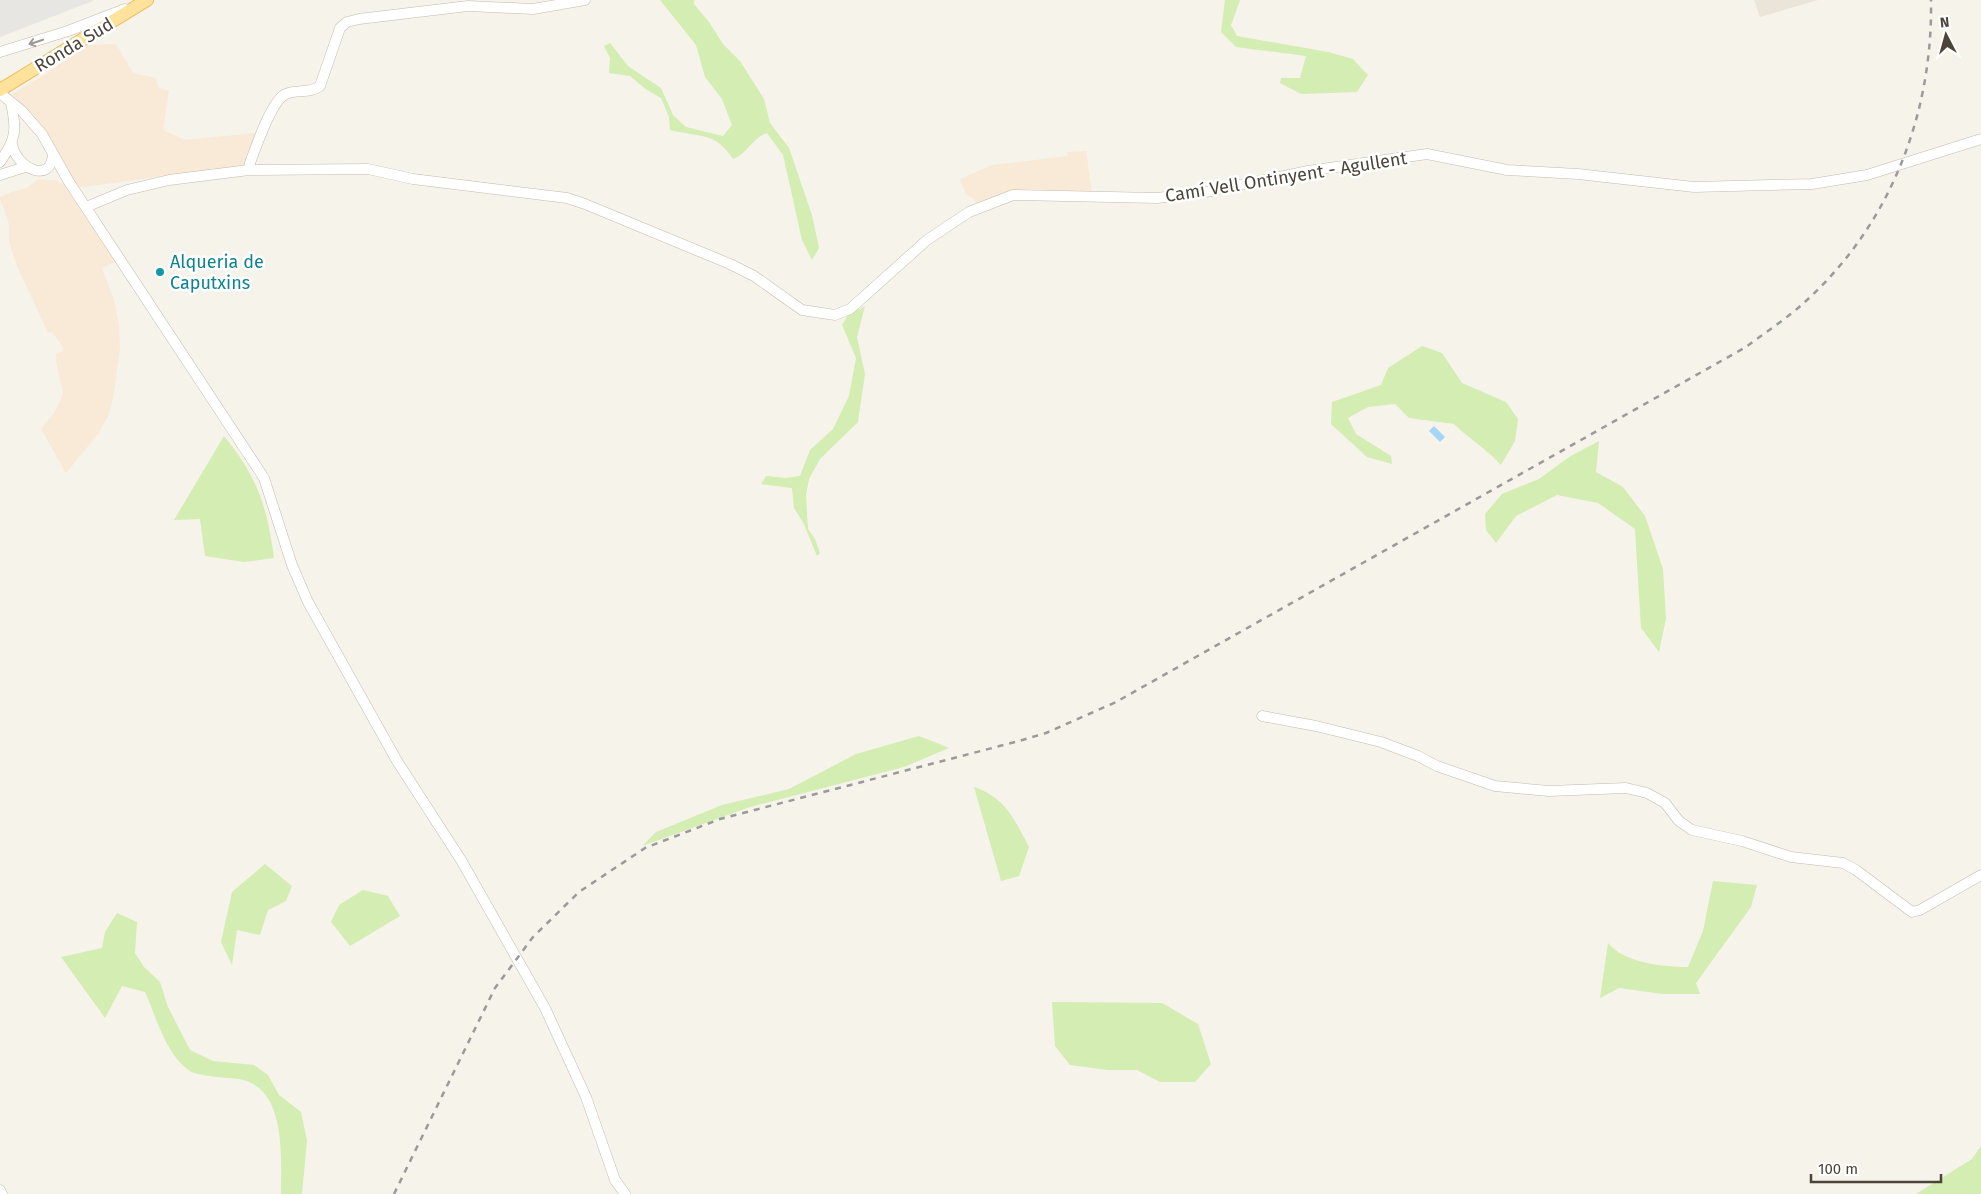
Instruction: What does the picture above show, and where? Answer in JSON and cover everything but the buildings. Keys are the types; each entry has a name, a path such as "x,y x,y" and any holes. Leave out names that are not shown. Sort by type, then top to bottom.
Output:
{"main road":[{"name":"Ronda Sud","path":"0,92 147,0"}],"street":[{"path":"0,52 68,32 147,0"},
{"path":"249,170 250,163 276,101 286,93 313,90 320,86 340,28 347,22 462,6 526,9 585,0"},
{"path":"0,92 22,111 39,132 69,182 264,478 292,565 308,602 397,760 460,860 544,1008 586,1097 615,1180 625,1194"},
{"path":"11,103 15,122 13,142 16,156 25,167 34,171 43,170 69,182"},
{"path":"0,162 13,142 24,130 31,128 39,132"},
{"name":"Camí Vell Ontinyent - Agullent","path":"86,207 127,190 169,180 249,170 368,169 413,179 567,198 730,264 754,276 802,310 834,315 850,309 928,240 969,212 1013,195 1157,198 1206,192 1308,171 1427,154 1507,170 1578,174 1694,187 1812,184 1845,180 1884,170 1981,139"},
{"path":"43,170 51,162 53,154"},
{"path":"0,175 25,167"},
{"path":"1262,716 1381,742 1418,756 1437,766 1495,786 1549,791 1626,788 1647,792 1665,803 1679,821 1692,830 1742,841 1791,857 1843,863 1856,870 1912,912 1920,910 1981,875"},
{"path":"0,1190 2,1194"}],"shaded area":[{"path":"0,0 93,0 93,1 0,37"},
{"path":"1754,0 1818,0 1760,17"},
{"path":"116,44 133,73 156,78 158,87 169,91 163,130 185,140 255,133 245,165 83,187 76,186 52,143 12,94 52,70 85,45"},
{"path":"1086,151 1092,192 1027,189 1001,194 976,204 975,199 966,195 960,179 992,165 1068,156 1067,152"},
{"path":"38,179 55,180 63,184 115,262 102,268 114,300 119,325 120,348 113,399 108,416 98,434 66,473 41,429 56,410 63,394 56,354 63,351 63,347 52,332 48,333 17,266 9,242 9,224 0,199 0,197 12,192 27,188"}],"green space":[{"path":"660,0 694,0 694,4 709,22 723,44 740,61 764,99 770,123 789,148 812,215 819,248 812,260 802,240 783,155 767,133 757,138 743,153 733,159 727,150 713,140 670,130 669,117 661,98 647,90 630,76 609,73 610,58 604,46 610,43 628,66 661,88 673,115 686,127 723,136 732,125 722,99 705,77 696,45"},
{"path":"1225,0 1240,0 1231,25 1237,36 1328,52 1353,59 1368,75 1357,92 1301,94 1280,83 1281,78 1300,78 1306,56 1236,47 1221,32"},
{"path":"865,306 857,337 865,374 858,422 820,459 809,479 806,495 808,529 815,539 820,553 817,556 803,522 794,508 792,488 761,484 766,476 786,478 800,476 810,450 833,429 849,396 856,358 842,325 848,315"},
{"path":"1422,346 1442,353 1462,383 1506,402 1518,419 1515,441 1501,465 1454,424 1409,418 1395,404 1368,407 1348,418 1356,434 1391,456 1392,464 1367,457 1331,424 1332,402 1381,385 1388,368"},
{"path":"224,436 245,465 259,493 268,523 274,558 244,562 205,556 200,519 174,520"},
{"path":"1599,441 1596,472 1623,487 1645,516 1663,569 1666,619 1659,652 1641,628 1635,529 1598,503 1557,495 1516,516 1496,543 1486,530 1485,514 1502,494 1539,479 1569,457"},
{"path":"919,736 949,748 904,767 750,807 642,846 656,832 722,805 789,789 856,754"},
{"path":"974,787 1002,803 1029,847 1019,876 1001,881"},
{"path":"265,864 292,886 286,901 268,910 260,935 237,930 232,965 221,942 232,892"},
{"path":"1713,881 1757,885 1751,907 1696,983 1700,994 1663,994 1619,988 1600,998 1608,943 1615,950 1634,959 1656,965 1688,967 1703,931"},
{"path":"363,890 388,896 400,916 350,946 331,922 339,905"},
{"path":"117,913 137,922 135,953 144,967 160,982 168,1007 190,1050 213,1061 254,1065 268,1075 279,1095 301,1112 307,1141 302,1194 281,1194 278,1126 266,1095 255,1085 239,1079 194,1073 181,1064 168,1045 145,992 122,986 105,1018 61,957 102,948 105,932"},
{"path":"1052,1002 1162,1003 1198,1024 1211,1064 1195,1082 1160,1082 1137,1070 1108,1070 1070,1065 1055,1046"},
{"path":"1981,1146 1981,1194 1916,1194 1972,1159"}],"water":[{"path":"1434,426 1445,437 1440,442 1429,431"}],"railway":[{"path":"394,1194 495,988 533,937 579,892 645,848 720,819 1046,733 1116,702 1746,347 1785,318 1807,300 1837,270 1862,237 1884,201 1901,164 1915,124 1924,84 1930,42 1931,0"}],"place":[{"name":"Alqueria de Caputxins","path":"160,272"}]}
